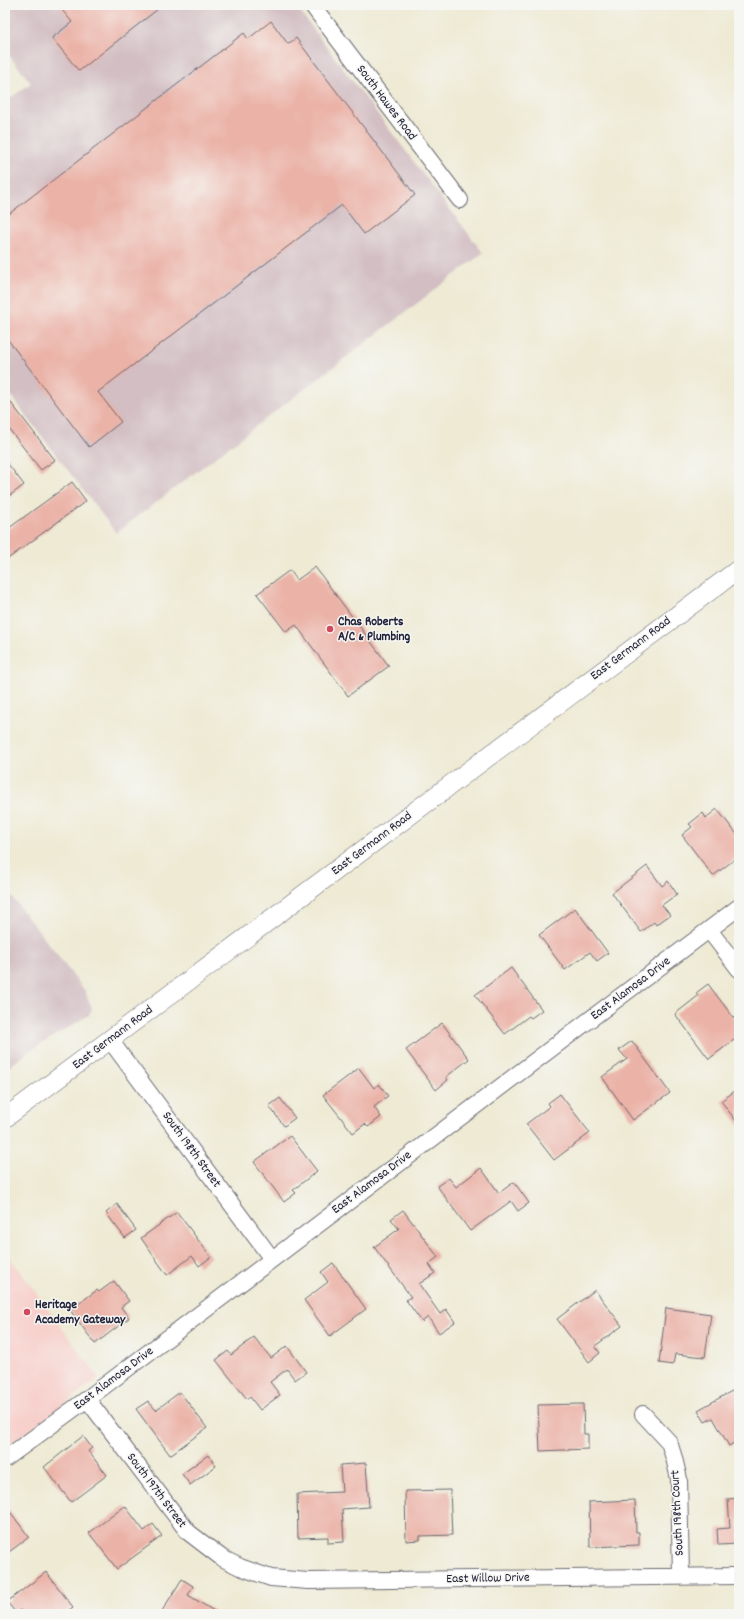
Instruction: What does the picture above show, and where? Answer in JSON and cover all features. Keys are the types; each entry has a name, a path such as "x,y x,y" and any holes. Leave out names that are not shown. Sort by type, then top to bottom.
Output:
{"street":[{"name":"South Hawes Road","path":"312,5 460,200"},
{"name":"East Germann Road","path":"5,1118 739,569"},
{"name":"East Alamosa Drive","path":"5,1459 87,1399 739,907"},
{"path":"709,930 739,969"},
{"name":"South 198th Street","path":"110,1040 272,1259"},
{"name":"South 197th Street","path":"87,1399 188,1532 222,1558 240,1567"},
{"name":"South 198th Court","path":"643,1414 669,1442 679,1479 681,1576"},
{"name":"East Willow Drive","path":"240,1567 271,1578 308,1581 739,1576"}],"shaded area":[{"path":"5,5 295,5 483,253 116,533 5,388 5,102 31,83 5,50"},
{"path":"5,888 85,991 92,1008 89,1015 28,1052 5,1070"},
{"name":"Heritage Academy Gateway","path":"5,1251 99,1378 5,1448"}],"building":[{"path":"58,5 163,5 79,71 52,38 72,22"},
{"path":"271,21 288,44 296,38 415,195 364,234 342,205 98,392 121,422 89,447 5,336 5,217 244,33 248,39"},
{"path":"5,395 55,460 41,470 5,424"},
{"path":"5,460 24,485 5,499"},
{"path":"72,482 86,501 5,561 5,531"},
{"name":"Chas Roberts A/C & Plumbing","path":"315,567 389,666 348,696 296,625 286,632 257,594 290,570 297,580"},
{"path":"717,809 739,837 739,856 713,876 682,835 692,827 689,824 703,813 706,818"},
{"path":"647,866 662,886 668,881 677,894 662,905 670,915 656,925 654,922 641,932 612,893"},
{"path":"575,908 608,953 597,961 590,952 565,970 539,935"},
{"path":"511,968 542,1010 531,1018 529,1016 505,1034 475,995"},
{"path":"708,984 739,1025 739,1036 709,1059 675,1014 698,996 696,993"},
{"path":"442,1023 469,1059 446,1077 448,1080 436,1090 406,1050"},
{"path":"632,1041 670,1093 633,1120 602,1077 627,1059 619,1050"},
{"path":"359,1068 374,1088 379,1084 388,1096 374,1107 381,1117 368,1127 365,1124 353,1133 323,1095"},
{"path":"739,1088 739,1125 721,1101"},
{"path":"560,1094 590,1133 554,1160 526,1124 550,1106 548,1103"},
{"path":"280,1098 295,1118 284,1126 269,1106"},
{"path":"290,1136 317,1171 293,1190 296,1193 284,1202 254,1162"},
{"path":"481,1168 499,1193 514,1182 529,1203 518,1211 511,1201 470,1231 437,1186 449,1178 456,1187"},
{"path":"117,1204 136,1230 125,1238 106,1213"},
{"path":"403,1210 438,1257 429,1264 435,1273 419,1284 440,1314 446,1309 455,1322 439,1333 428,1317 422,1322 406,1300 411,1297 374,1247 399,1229 391,1219"},
{"path":"177,1212 211,1257 199,1266 192,1256 167,1275 141,1238"},
{"path":"333,1263 366,1309 330,1336 304,1300 328,1282 321,1272"},
{"path":"114,1281 129,1301 121,1307 129,1318 95,1344 70,1310 97,1290 99,1292"},
{"path":"595,1290 622,1326 595,1346 600,1353 589,1362 557,1319"},
{"path":"666,1308 711,1314 705,1357 675,1354 673,1365 659,1363"},
{"path":"254,1337 271,1358 287,1346 306,1372 295,1380 287,1369 270,1382 280,1395 260,1410 250,1397 247,1399 216,1360 228,1351 231,1355"},
{"path":"739,1387 739,1440 729,1446 713,1418 705,1422 698,1410"},
{"path":"180,1392 207,1428 170,1455 136,1409 148,1401 156,1410"},
{"path":"583,1404 584,1434 588,1434 588,1449 540,1451 538,1405"},
{"path":"83,1436 92,1448 88,1451 107,1475 71,1502 44,1467"},
{"path":"208,1455 216,1466 190,1485 182,1474"},
{"path":"366,1463 369,1507 342,1509 344,1542 328,1543 328,1537 298,1538 297,1494 342,1492 340,1465"},
{"path":"450,1490 452,1535 420,1536 420,1540 406,1541 405,1491"},
{"path":"739,1498 739,1544 718,1545 717,1529 730,1528 728,1499"},
{"path":"635,1500 636,1532 639,1532 639,1545 590,1547 589,1502"},
{"path":"5,1505 29,1537 5,1555"},
{"path":"125,1506 144,1531 153,1524 162,1536 117,1569 89,1533"},
{"path":"46,1572 73,1607 64,1614 23,1614 20,1610 16,1613 7,1602"},
{"path":"182,1579 193,1586 188,1595 219,1614 160,1614"}],"place":[{"name":"Chas Roberts A/C & Plumbing","path":"330,629"},
{"name":"Heritage Academy Gateway","path":"27,1312"}]}
